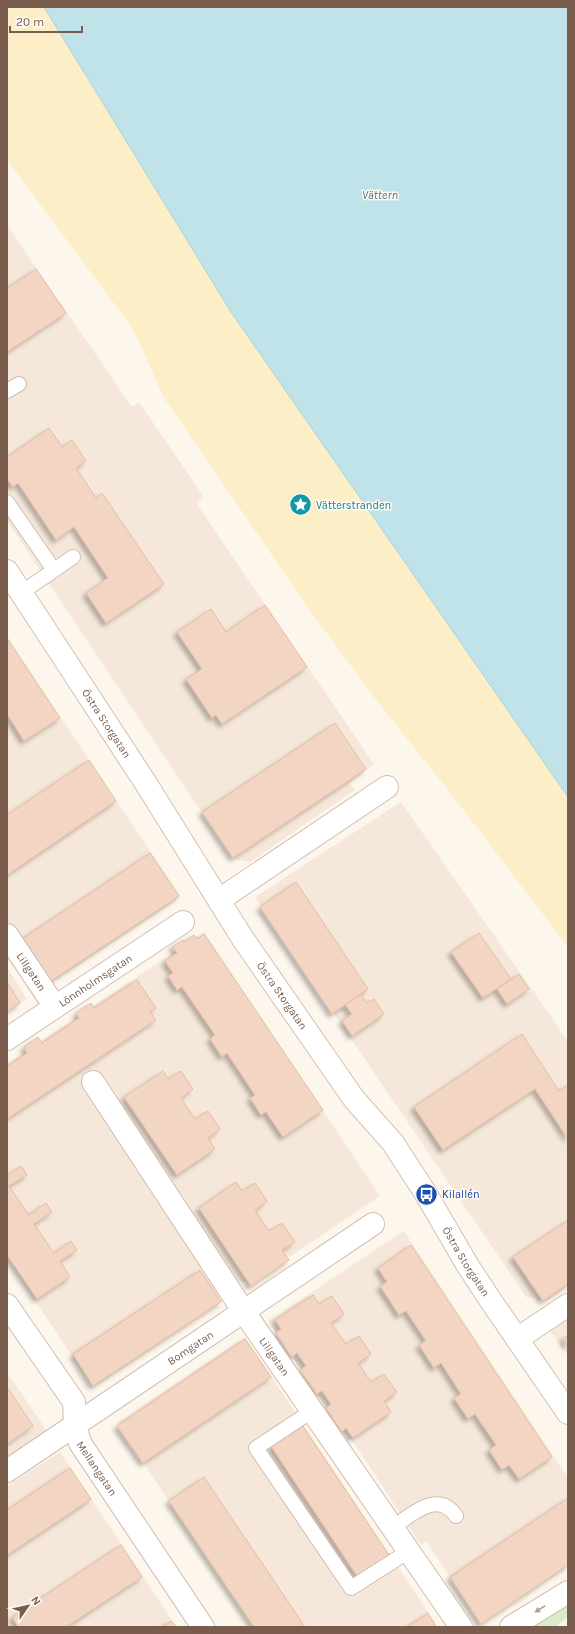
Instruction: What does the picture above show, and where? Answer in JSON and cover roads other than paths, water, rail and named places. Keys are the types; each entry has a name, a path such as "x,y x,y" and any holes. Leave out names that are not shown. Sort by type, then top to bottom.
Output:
{"street":[{"name":"Östra Storgatan","path":"7,571 145,782 243,939 354,1099 393,1143 426,1194 468,1266 568,1413"},
{"path":"219,900 387,787"},
{"name":"Lönnholmsgatan","path":"7,1039 183,922"},
{"name":"Lillgatan","path":"7,936 55,1007"},
{"name":"Lillgatan","path":"93,1082 244,1312 460,1627"},
{"name":"Bomgatan","path":"7,1471 373,1224"},
{"name":"Mellangatan","path":"7,1304 74,1402 74,1425 80,1443 203,1627"},
{"path":"517,1339 568,1304"},
{"path":"511,1627 568,1592"}],"lane":[{"path":"7,391 19,384"},
{"path":"7,502 54,570"},
{"path":"21,593 73,558"},
{"path":"312,1411 256,1448 351,1588 409,1551"},
{"path":"392,1528 418,1510 431,1505 447,1506 456,1516"}],"water":[{"name":"Vättern","path":"44,7 568,7 568,797 231,312"}],"place":[{"name":"Vätterstranden","path":"301,505"},
{"name":"Kilallén","path":"426,1194"}]}
